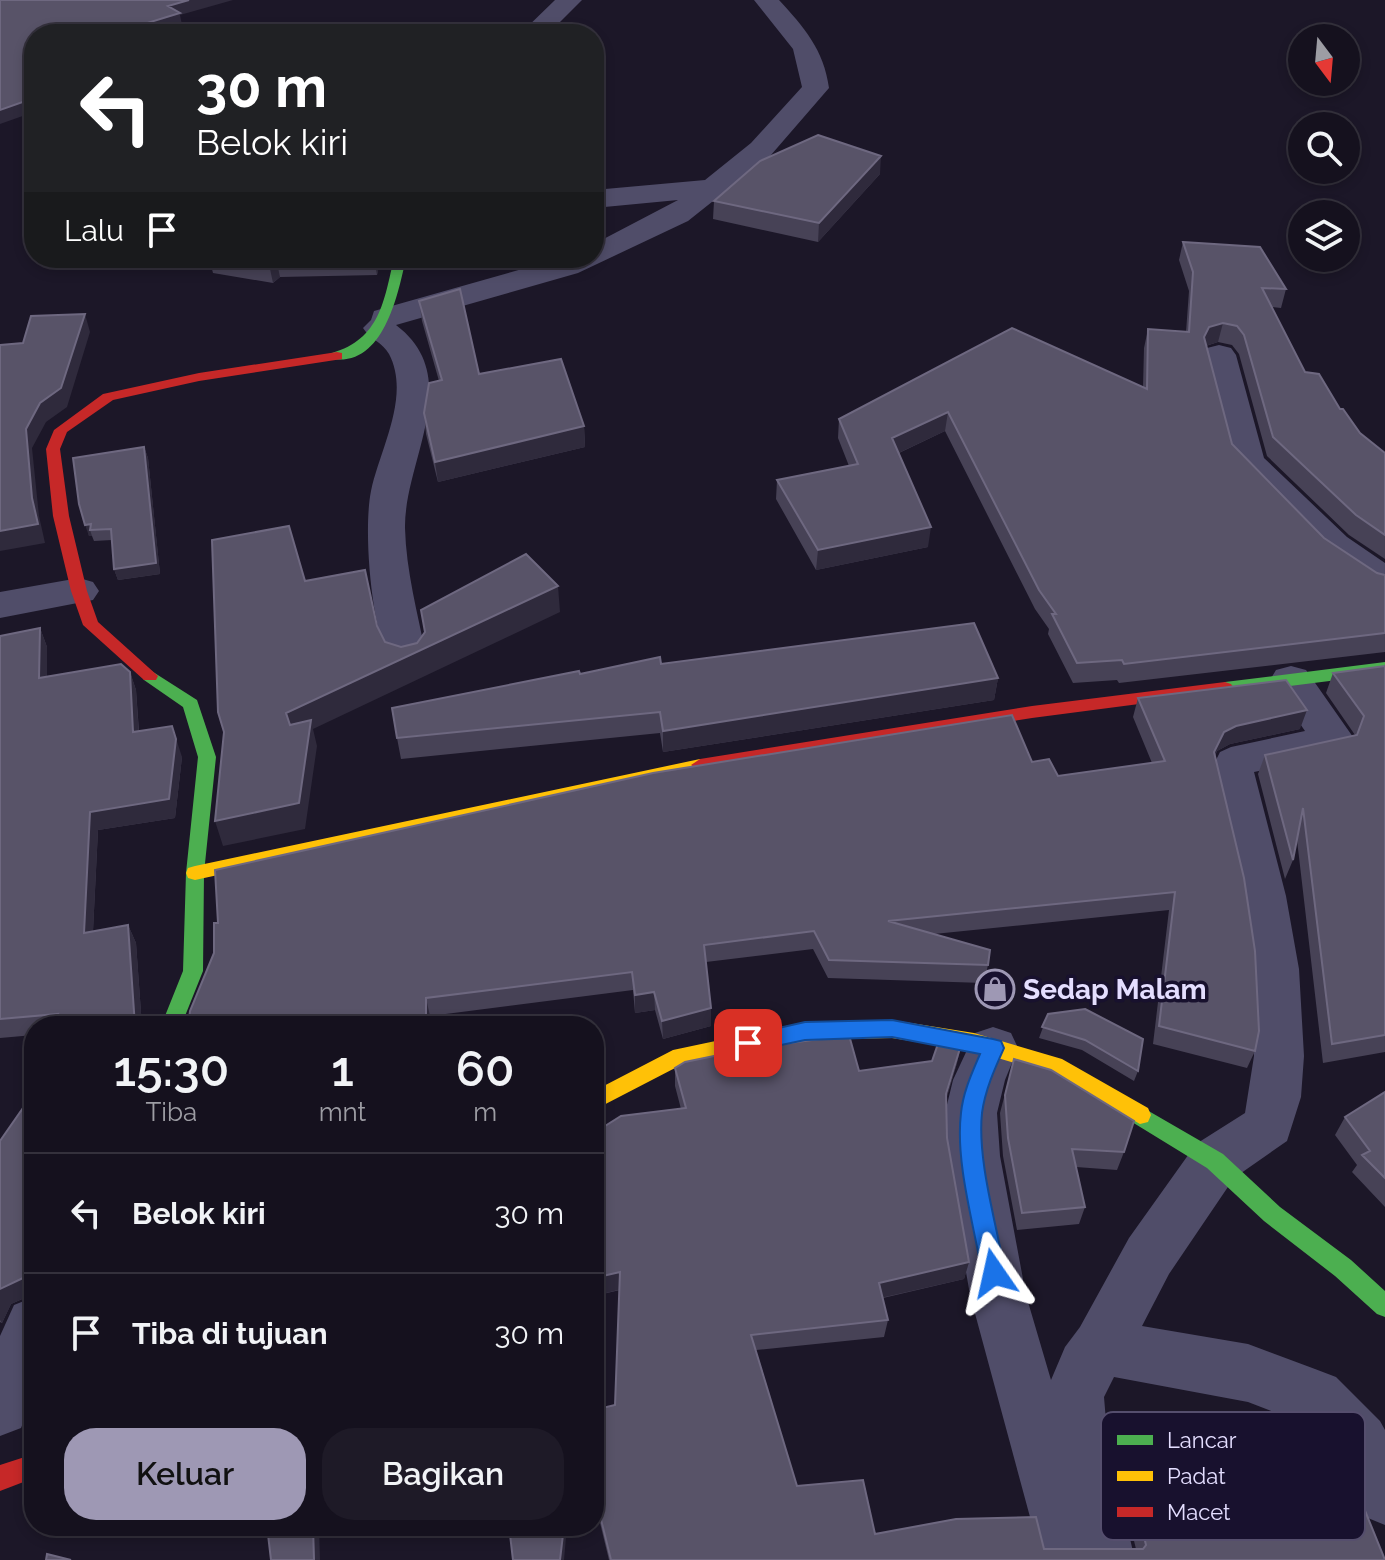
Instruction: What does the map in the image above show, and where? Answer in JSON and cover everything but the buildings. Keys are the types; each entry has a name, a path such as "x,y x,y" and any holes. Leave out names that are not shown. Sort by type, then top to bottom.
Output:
{"street":[{"path":"544,24 570,0"},
{"path":"604,251 677,215 713,188 761,149 816,88 814,64 802,39 766,0"},
{"path":"604,198 713,188"},
{"path":"175,1016 193,971 195,873 207,757 191,704 153,678 91,625 79,591 61,516 53,449 61,430 108,397 199,377 348,354 370,339 382,323 397,268"},
{"path":"382,323 497,286 566,268"},
{"path":"382,323 405,351 413,382 407,430 387,509 390,573 406,656"},
{"path":"1219,355 1247,462 1333,546 1385,581"},
{"path":"0,605 79,591"},
{"path":"195,873 653,773 1032,712 1385,668"},
{"path":"1103,1560 1078,1445 1074,1397 1086,1367 1101,1347 1149,1256 1215,1161 1268,1125 1274,1105 1279,1056 1275,969 1263,896 1232,772 1235,763 1246,758 1331,742 1332,737 1291,680"},
{"path":"604,1096 673,1059 805,1031 892,1029 993,1048 1062,1068 1215,1161 1272,1214 1343,1268 1385,1306"},
{"path":"993,1048 979,1080 971,1113 973,1156 998,1295 1061,1517 1070,1560"},
{"path":"1101,1347 1248,1373 1315,1398 1329,1412"},
{"path":"0,1407 24,1348"},
{"path":"1365,1454 1385,1494"},
{"path":"0,1478 24,1470"}],"traffic: fast":[{"path":"337,356 366,343 376,331 389,304 398,268"},
{"path":"1225,688 1385,668"},
{"path":"150,676 191,704 207,757 195,873 193,971 175,1016"},
{"path":"1140,1115 1215,1161 1272,1214 1343,1268 1385,1306"}],"traffic: slow":[{"path":"195,873 700,765"},
{"path":"604,1096 673,1059 805,1031 892,1029 974,1042 1062,1068 1140,1115"}],"traffic: jam":[{"path":"150,676 91,625 79,591 61,516 53,449 61,430 108,397 199,377 337,356"},
{"path":"700,765 1032,712 1225,688"},
{"path":"0,1478 24,1470"}],"place":[{"name":"Sedap Malam","path":"995,989"}],"route":[{"path":"748,1043 805,1031 892,1029 993,1048 979,1080 971,1113 973,1156 994,1273"}]}
